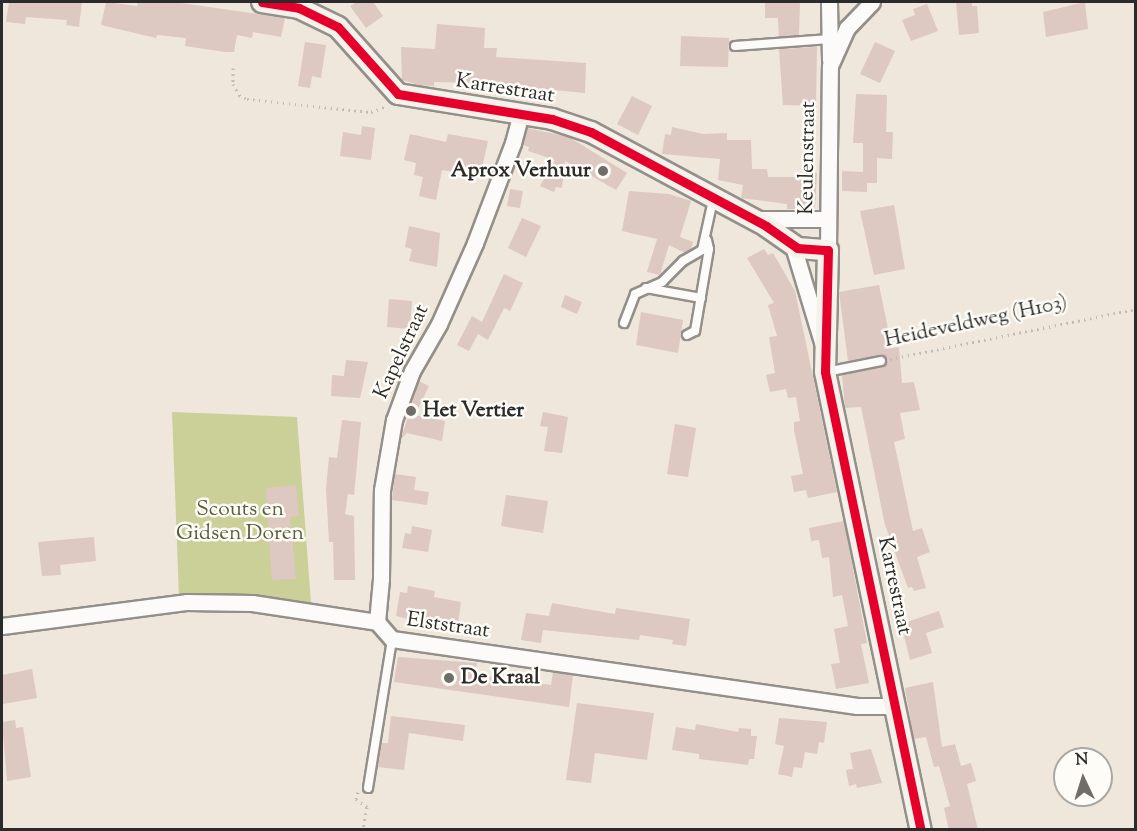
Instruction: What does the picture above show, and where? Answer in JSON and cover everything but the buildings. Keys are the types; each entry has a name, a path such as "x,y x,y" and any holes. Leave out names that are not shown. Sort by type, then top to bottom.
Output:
{"street":[{"path":"262,2 298,8 338,27 398,94"},
{"name":"Keulenstraat","path":"828,250 829,2"},
{"name":"Keulenstraat","path":"830,66 847,28 872,2"},
{"name":"Karrestraat","path":"398,94 419,100 521,113 591,132 752,219 794,246 828,250 825,372 921,830"},
{"name":"Kapelstraat","path":"377,622 382,490 394,420 412,371 439,324 475,243 513,143 521,113"},
{"name":"Karrestraat","path":"752,219 828,219"},
{"name":"Karrestraat","path":"794,246 825,351"},
{"name":"Elststraat","path":"2,626 187,602 252,603 377,622 392,639 875,708 895,706"}],"lane":[{"path":"735,46 830,39"},
{"path":"624,323 631,300 645,288 662,282 683,261 702,250 714,199"},
{"path":"687,335 695,331 709,249 706,239"},
{"path":"645,288 700,298"},
{"name":"Heideveldweg (H103)","path":"825,372 881,361"},
{"path":"368,788 392,639"}],"path":[{"path":"233,68 233,84 239,95 247,99 371,112 383,109 398,94"},
{"name":"Heideveldweg (H103)","path":"881,361 1136,309"}],"green space":[{"name":"Scouts en Gidsen Doren","path":"172,412 297,417 311,603 179,597"}],"transit line":[{"path":"262,2 299,8 338,27 398,94 552,119 591,132 766,226 797,248 828,250 825,372 921,830"}],"place":[{"name":"Aprox Verhuur","path":"603,171"},
{"name":"Het Vertier","path":"411,411"},
{"name":"De Kraal","path":"449,678"}]}
